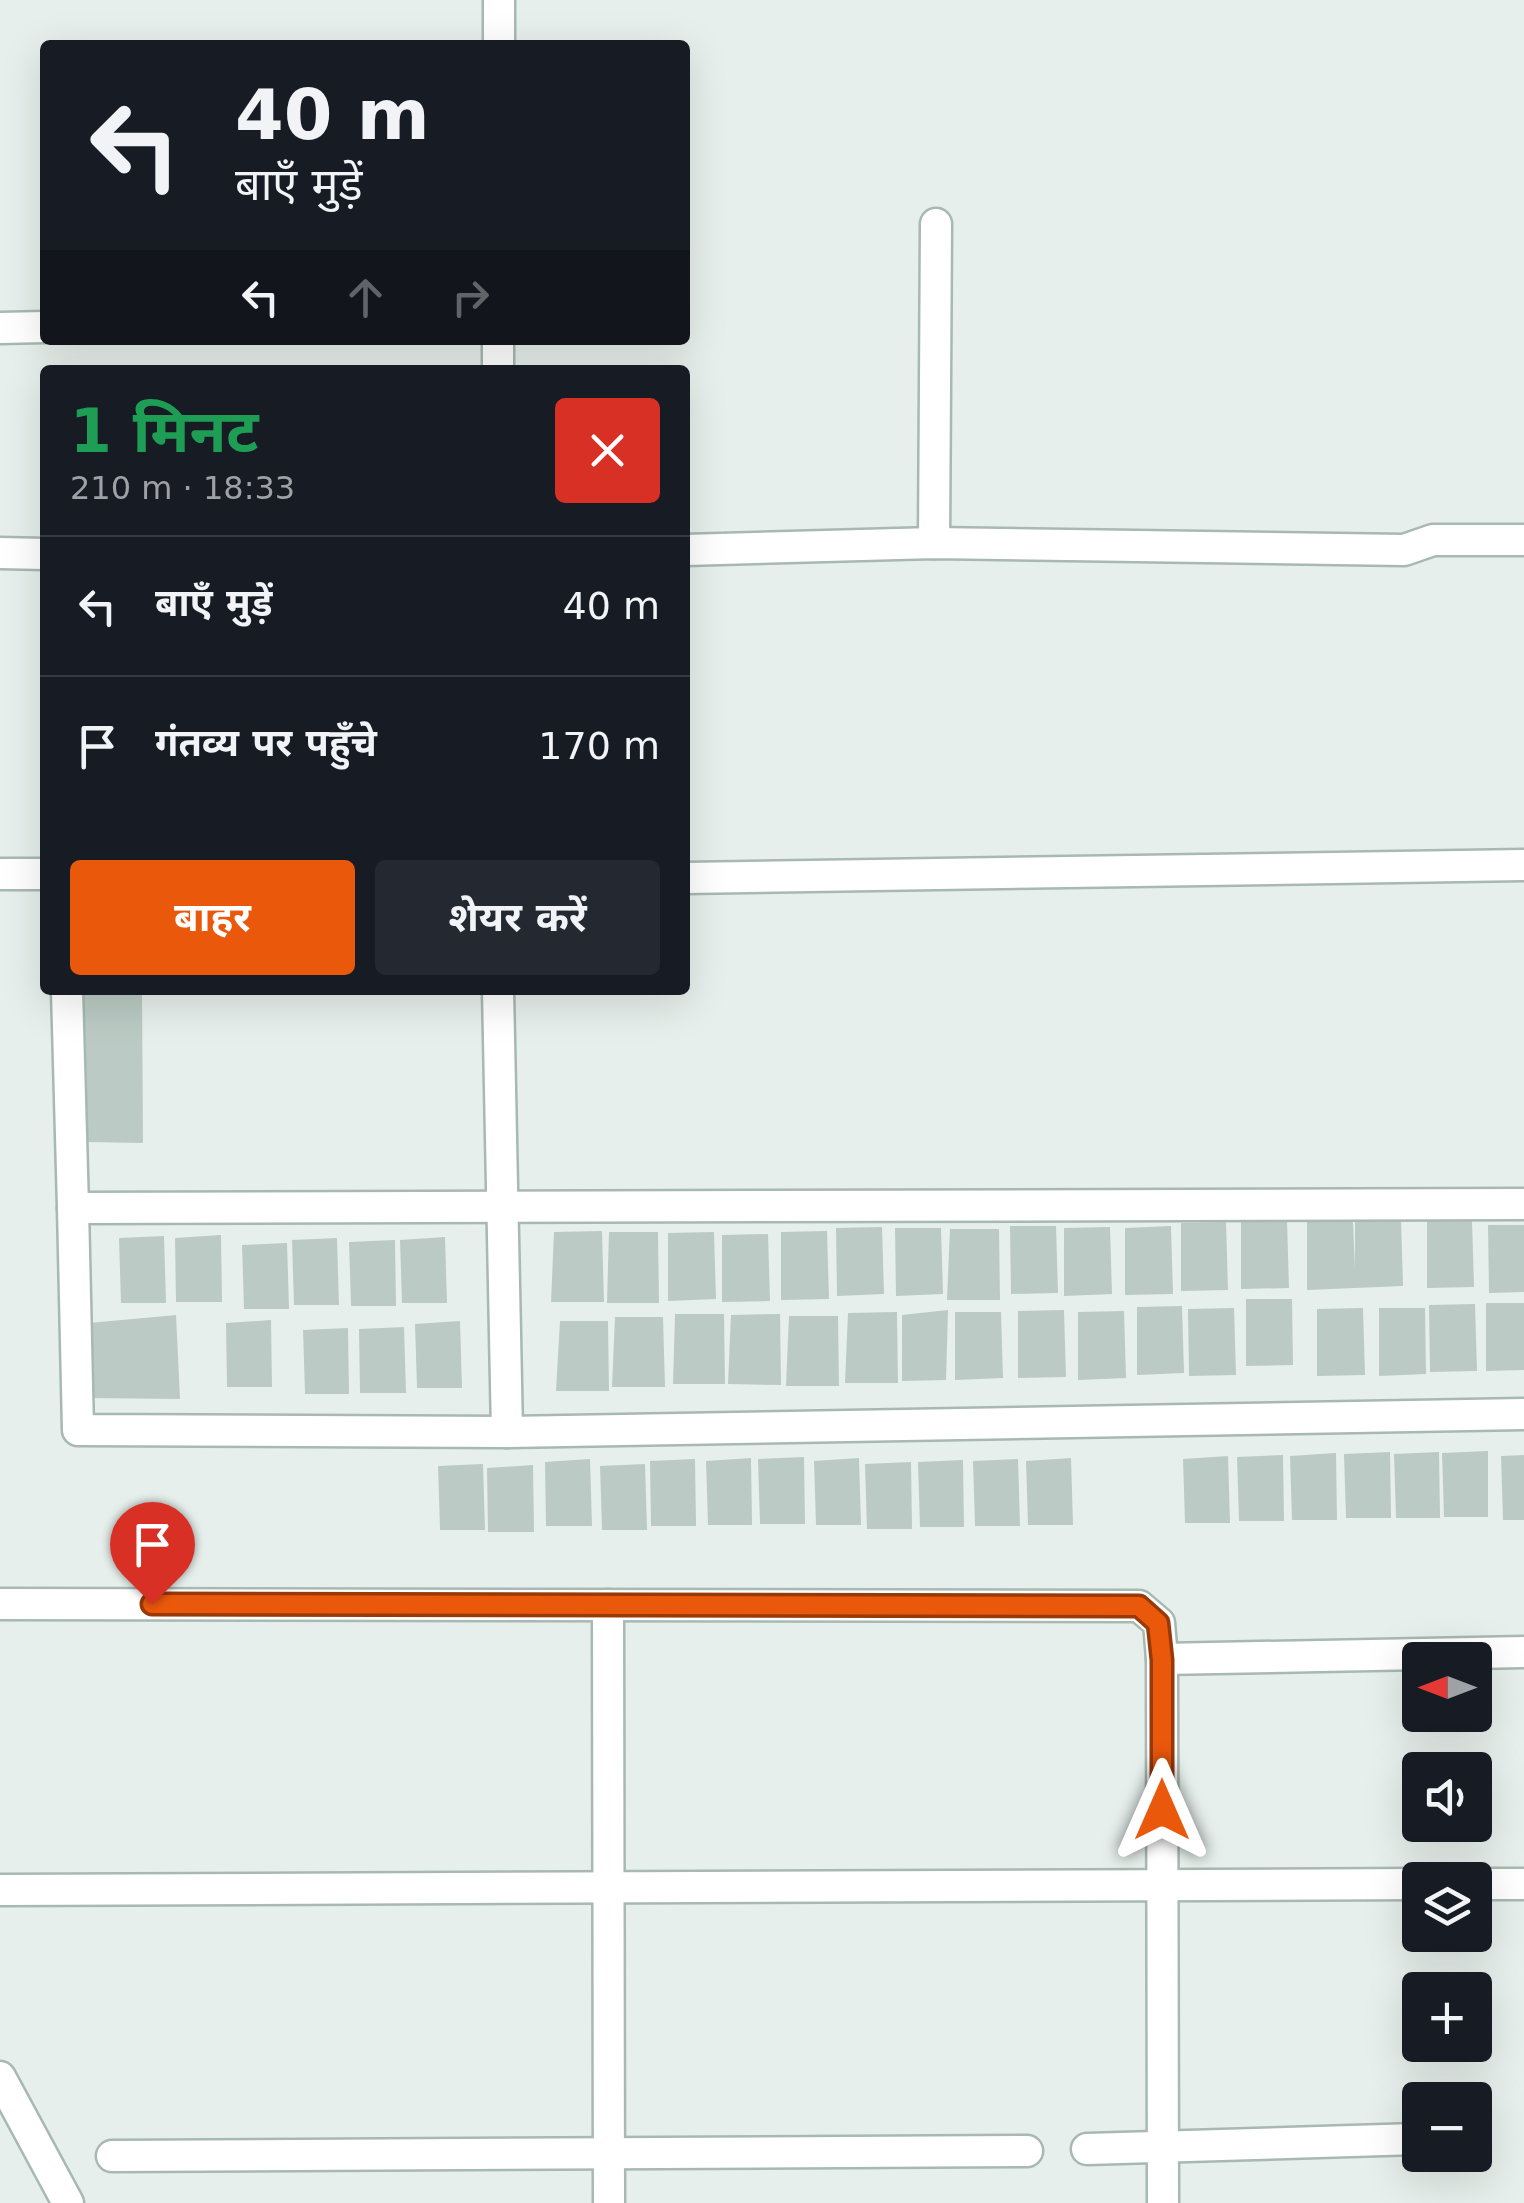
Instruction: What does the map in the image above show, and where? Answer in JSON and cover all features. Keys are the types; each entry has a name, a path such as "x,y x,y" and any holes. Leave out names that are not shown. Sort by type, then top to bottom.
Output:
{"street":[{"path":"499,0 499,40"},
{"path":"934,543 936,224"},
{"path":"0,328 40,327"},
{"path":"690,550 934,543 1404,550 1433,540 1524,540"},
{"path":"0,553 40,554"},
{"path":"690,878 1524,865"},
{"path":"0,874 40,874"},
{"path":"67,995 78,1430 507,1432 1524,1414"},
{"path":"498,995 507,1432"},
{"path":"73,1208 502,1210 1524,1204"},
{"path":"0,1604 1139,1606 1158,1623 1162,1660 1163,2203"},
{"path":"608,1606 609,2203"},
{"path":"1162,1660 1524,1652"},
{"path":"0,1890 1402,1884"},
{"path":"1492,1884 1524,1884"},
{"path":"0,2078 68,2203"},
{"path":"1087,2150 1402,2139"},
{"path":"112,2156 1027,2151"}],"building":[{"path":"83,995 142,995 143,1143 87,1142"},
{"path":"1401,1219 1403,1286 1307,1290 1307,1222 1353,1222 1355,1269 1355,1220"},
{"path":"1287,1220 1289,1288 1241,1289 1241,1222"},
{"path":"1427,1220 1472,1220 1474,1287 1427,1288"},
{"path":"1226,1222 1228,1290 1181,1291 1181,1223"},
{"path":"1488,1225 1524,1225 1524,1292 1489,1293"},
{"path":"1010,1226 1056,1226 1058,1293 1011,1294"},
{"path":"1171,1226 1173,1294 1125,1295 1125,1228"},
{"path":"882,1227 884,1294 837,1296 836,1228"},
{"path":"1110,1227 1112,1294 1064,1296 1064,1228"},
{"path":"895,1228 941,1228 943,1294 896,1296"},
{"path":"950,1229 999,1229 1000,1300 947,1300"},
{"path":"602,1231 604,1302 551,1302 554,1232"},
{"path":"827,1231 829,1299 781,1300 781,1232"},
{"path":"609,1232 658,1232 659,1303 607,1303"},
{"path":"714,1232 716,1299 668,1301 668,1233"},
{"path":"768,1234 770,1301 722,1302 722,1235"},
{"path":"221,1235 222,1302 176,1302 175,1238"},
{"path":"164,1236 166,1303 121,1303 119,1238"},
{"path":"445,1237 447,1303 402,1303 400,1240"},
{"path":"337,1238 339,1305 294,1305 292,1240"},
{"path":"395,1240 396,1306 351,1306 349,1242"},
{"path":"287,1243 289,1309 244,1309 242,1245"},
{"path":"1246,1299 1292,1299 1293,1365 1246,1366"},
{"path":"1486,1303 1524,1303 1524,1370 1486,1371"},
{"path":"1475,1304 1477,1371 1430,1372 1429,1305"},
{"path":"1182,1306 1184,1373 1137,1375 1137,1307"},
{"path":"1234,1308 1236,1375 1189,1376 1188,1309"},
{"path":"1363,1308 1365,1375 1317,1376 1317,1309"},
{"path":"1379,1308 1425,1308 1426,1374 1379,1376"},
{"path":"948,1310 946,1380 902,1381 902,1315"},
{"path":"1064,1310 1066,1377 1018,1378 1018,1311"},
{"path":"1124,1311 1126,1378 1078,1380 1078,1312"},
{"path":"897,1312 898,1383 845,1383 848,1313"},
{"path":"955,1312 1001,1312 1003,1378 955,1380"},
{"path":"675,1314 724,1314 725,1384 673,1384"},
{"path":"780,1314 781,1385 728,1384 731,1315"},
{"path":"176,1315 180,1399 89,1398 89,1323"},
{"path":"789,1316 838,1316 839,1386 786,1386"},
{"path":"615,1317 663,1317 665,1387 612,1387"},
{"path":"271,1320 272,1387 227,1387 226,1323"},
{"path":"460,1321 462,1388 417,1388 415,1324"},
{"path":"560,1321 608,1321 609,1391 556,1391"},
{"path":"404,1327 406,1393 360,1393 359,1329"},
{"path":"348,1328 349,1394 305,1394 303,1330"},
{"path":"1488,1451 1488,1517 1444,1517 1442,1453"},
{"path":"1390,1452 1391,1518 1346,1518 1344,1454"},
{"path":"1439,1452 1440,1518 1396,1518 1394,1454"},
{"path":"1336,1453 1337,1520 1292,1520 1290,1456"},
{"path":"1283,1455 1284,1521 1239,1521 1237,1457"},
{"path":"1524,1455 1524,1520 1503,1520 1501,1456"},
{"path":"1228,1456 1230,1523 1185,1523 1183,1459"},
{"path":"804,1457 805,1524 760,1524 758,1459"},
{"path":"751,1458 752,1525 708,1525 706,1461"},
{"path":"859,1458 861,1525 816,1525 814,1461"},
{"path":"1071,1458 1073,1525 1028,1525 1026,1461"},
{"path":"590,1459 592,1526 546,1526 545,1462"},
{"path":"695,1459 696,1526 651,1526 650,1461"},
{"path":"1018,1459 1020,1526 975,1526 973,1461"},
{"path":"963,1460 964,1527 920,1527 918,1462"},
{"path":"911,1462 912,1529 867,1529 865,1464"},
{"path":"483,1464 485,1530 440,1530 438,1466"},
{"path":"645,1464 647,1530 602,1530 600,1466"},
{"path":"533,1465 534,1532 488,1532 487,1468"}],"route":[{"path":"152,1604 1139,1606 1158,1623 1162,1660 1162,1810"}]}
